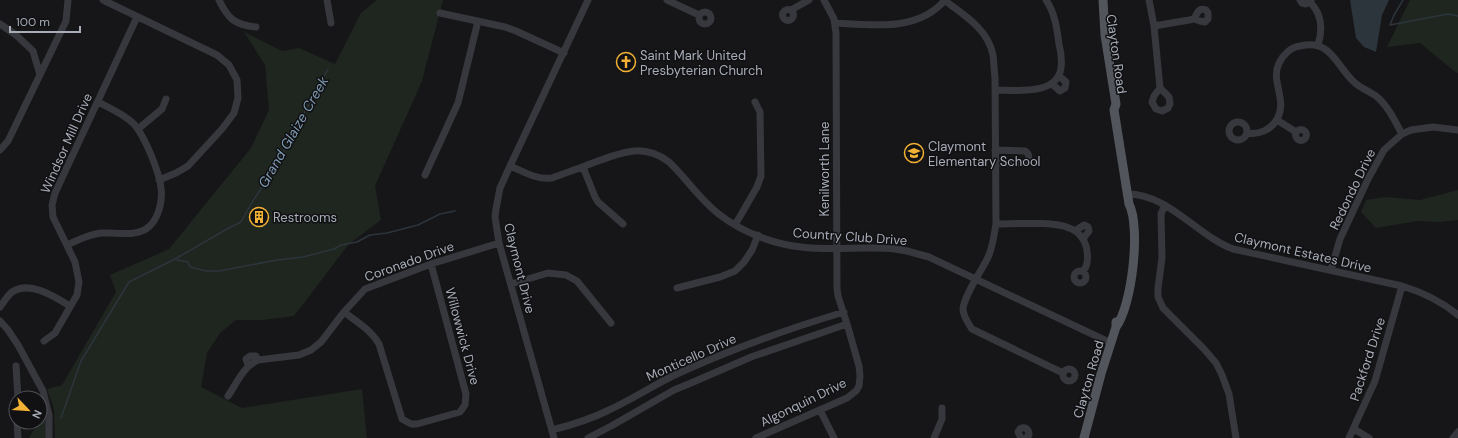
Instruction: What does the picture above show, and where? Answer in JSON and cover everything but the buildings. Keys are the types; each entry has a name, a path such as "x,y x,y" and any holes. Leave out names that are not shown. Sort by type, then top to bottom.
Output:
{"main road":[{"name":"Clayton Road","path":"1084,438 1101,374 1116,326 1116,320 1125,285 1129,254 1127,212 1129,204 1114,110 1111,105 1102,44 1098,0"},
{"name":"Clayton Road","path":"1103,0 1105,35 1116,104 1114,110"}],"street":[{"path":"0,150 8,141 66,21 68,0"},
{"path":"103,0 217,55 229,65 236,80 238,98 234,113 222,129 188,166 159,180"},
{"path":"219,0 234,21 242,26 256,27"},
{"path":"327,0 331,23"},
{"name":"Claymont Drive","path":"554,438 499,242 495,217 500,188 588,0"},
{"path":"667,0 699,15"},
{"path":"792,10 809,0"},
{"name":"Kenilworth Lane","path":"824,0 835,23 837,288 838,296 859,366 859,386"},
{"path":"835,23 886,25 910,22 926,16 940,6 944,0 971,20 985,36 990,44 993,56 995,90 996,224 994,243 967,296 963,309 965,319 972,329 1063,373"},
{"path":"995,90 1034,90 1052,84 1059,76 1062,60 1058,31 1051,9 1046,0"},
{"path":"1149,0 1154,26 1160,88"},
{"path":"1300,0 1304,4 1311,1 1319,12 1321,21 1318,45"},
{"path":"440,13 516,31 564,54"},
{"name":"Windsor Mill Drive","path":"44,341 55,333 77,295 79,276 75,262 53,217 53,199 137,17"},
{"path":"1154,26 1194,19"},
{"path":"425,175 458,103 478,21"},
{"path":"0,24 16,35 33,50 40,75"},
{"path":"1247,133 1259,134 1277,120 1282,108 1276,80 1279,63 1285,54 1295,47 1310,44 1318,45 1332,55 1355,83 1372,93 1383,103 1402,134"},
{"path":"35,55 50,54"},
{"path":"1052,84 1060,90 1065,88 1066,82 1059,76"},
{"path":"138,130 162,109 166,99"},
{"path":"67,245 94,235 129,233 144,230 151,225 159,210 161,188 146,141 134,125 123,115 98,102"},
{"path":"735,225 757,187 761,176 760,112 755,102"},
{"path":"1277,120 1296,132"},
{"name":"Redondo Drive","path":"1331,270 1340,239 1380,156 1390,144 1402,134 1418,128 1427,127 1458,130"},
{"path":"995,150 1025,151 1029,157 1025,163 995,163"},
{"name":"Country Club Drive","path":"510,166 534,176 547,178 584,167 616,154 631,151 645,151 658,155 675,168 711,208 735,225 758,235 780,243 802,247 881,248 907,251 929,257 1111,343"},
{"path":"584,167 598,202 623,224"},
{"name":"Claymont Estates Drive","path":"1127,194 1141,195 1165,205 1205,235 1229,248 1402,286 1435,299 1458,314"},
{"path":"1165,205 1161,214 1162,258 1158,297 1163,308 1216,363 1229,394 1236,438"},
{"path":"996,224 1064,226 1075,231 1083,239 1086,245 1087,256 1085,269 1083,272"},
{"path":"1075,231 1084,226 1088,227 1089,231 1083,239"},
{"path":"678,288 720,277 734,271 744,262 752,250 758,235"},
{"name":"Coronado Drive","path":"228,396 248,365 258,360 305,354 311,350 320,342 365,289 430,264 499,242"},
{"name":"Willowwick Drive","path":"344,312 370,332 380,344 402,419 411,424 417,424 460,412 464,409 467,399 463,379 430,264"},
{"path":"511,284 548,273 566,275 577,281 611,323"},
{"name":"Packford Drive","path":"1349,438 1375,381 1402,286"},
{"path":"0,307 13,292 27,288 47,293 70,306"},
{"name":"Monticello Drive","path":"552,430 576,424 603,413 676,374 709,360 774,334 844,312"},
{"path":"0,321 18,345 43,391 49,415 49,438"},
{"name":"Monticello Drive","path":"588,438 674,390 751,357 847,324"},
{"path":"16,366 18,390"},
{"name":"Algonquin Drive","path":"756,438 820,410 852,394 859,386"},
{"path":"934,438 942,419 942,408"},
{"path":"820,410 834,438"},
{"path":"1020,438 1018,432 1020,429 1026,428 1029,431 1027,438"},
{"path":"1354,429 1369,438"},
{"path":"1453,438 1458,432"}],"shaded area":[{"path":"377,0 443,0 422,81 375,186 381,220 349,244 294,316 263,320 236,320 220,333 207,353 201,387 242,408 362,389 367,438 55,438 54,409 47,389 62,385 116,292 110,275 169,249 251,148 269,110 265,65 244,32 282,51 299,48 335,64 361,13"},
{"path":"1350,0 1389,0 1382,15 1376,52 1364,47 1356,38"},
{"path":"1410,0 1458,0 1458,73 1420,43 1387,47"},
{"path":"1458,190 1458,220 1440,222 1418,221 1376,228 1361,212 1366,200 1385,197 1420,200"},
{"path":"34,430 46,430 46,438 29,438"}],"waterway":[{"path":"1403,0 1390,25 1448,14 1458,16"},
{"name":"Grand Glaize Creek","path":"61,418 81,361 129,282 175,259 241,222 275,167 328,69"},
{"path":"177,260 188,262 190,267 206,271 219,271 277,260 303,257 334,249 341,245 357,242 370,235 387,233 418,225 440,214 455,211"}],"place":[{"name":"Saint Mark United Presbyterian Church","path":"626,62"},
{"name":"Claymont Elementary School","path":"914,153"},
{"name":"Restrooms","path":"259,217"}]}
